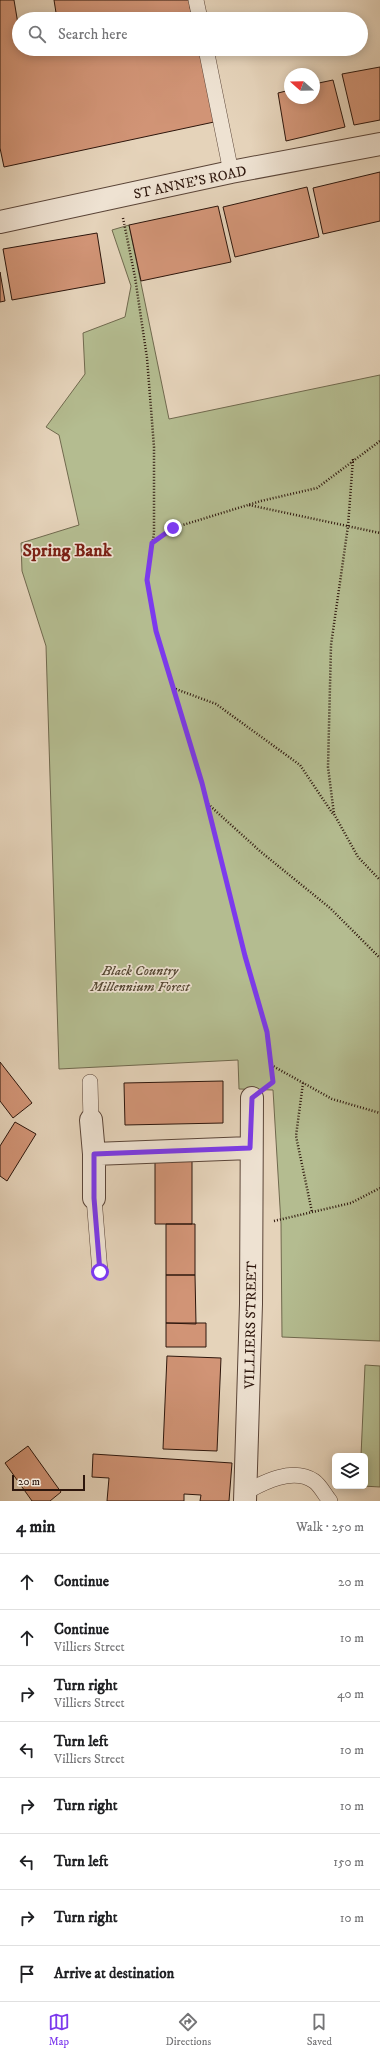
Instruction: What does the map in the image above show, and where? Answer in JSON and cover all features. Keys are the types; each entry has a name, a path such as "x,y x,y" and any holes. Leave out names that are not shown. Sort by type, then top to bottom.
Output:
{"street":[{"name":"ST ANNE'S ROAD","path":"0,222 231,172 380,144"},
{"name":"VILLIERS STREET","path":"245,1496 251,1304 250,1148 252,1098"},
{"path":"91,1120 94,1154 94,1198"},
{"path":"94,1154 250,1148"}],"lane":[{"path":"196,0 199,12"},
{"path":"207,56 231,172"},
{"path":"90,1082 91,1120"},
{"path":"94,1198 100,1272"},
{"path":"245,1496 266,1481 279,1477 300,1477 315,1481 330,1501"}],"path":[{"path":"118,197 135,277 147,358 154,447 154,533 147,580 156,631 207,803 245,956 267,1032 273,1082 252,1098"},
{"path":"152,543 173,528 248,505 316,488 353,459 380,441"},
{"path":"334,814 328,767 331,645 348,526 353,459"},
{"path":"248,505 380,533"},
{"path":"173,688 216,704 300,765 334,814 358,856 380,880"},
{"path":"207,803 261,852 330,908 380,958"},
{"path":"271,1065 332,1099 380,1113"},
{"path":"303,1083 296,1136 312,1212"},
{"path":"251,1228 351,1202 380,1188"}],"green space":[{"name":"Black Country Millennium Forest","path":"129,225 169,419 380,375 380,1341 282,1337 281,1224 273,1090 239,1089 238,1060 59,1069 46,646 22,571 21,543 79,525 59,435 46,427 85,374 83,333 125,317 131,286 112,230"},
{"path":"365,1365 380,1366 380,1487 368,1486 368,1453 361,1453"}],"building":[{"path":"0,0 14,0 16,12 12,12 12,56 200,56 214,122 4,167 0,148"},
{"path":"54,0 189,0 191,12 56,12"},
{"path":"380,67 380,120 354,125 342,74"},
{"path":"333,80 345,127 286,141 278,93 284,92 284,104 320,104 320,83"},
{"path":"380,172 380,221 323,234 313,188"},
{"path":"307,187 319,237 235,257 223,207"},
{"path":"218,206 231,262 141,281 129,225"},
{"path":"97,233 105,283 12,300 3,249"},
{"path":"0,272 5,301 0,302"},
{"path":"0,1062 32,1103 13,1118 0,1101"},
{"path":"223,1081 223,1123 125,1125 124,1083"},
{"path":"15,1122 36,1134 7,1181 0,1176 0,1146"},
{"path":"192,1159 192,1224 155,1224 155,1160"},
{"path":"166,1224 195,1224 195,1275 166,1275"},
{"path":"166,1275 195,1275 196,1324 166,1323"},
{"path":"166,1323 206,1323 206,1347 166,1347"},
{"path":"167,1356 221,1358 217,1451 163,1449"},
{"path":"28,1446 61,1492 50,1501 32,1501 5,1463"},
{"path":"93,1454 232,1463 229,1501 200,1501 201,1495 184,1494 184,1501 107,1501 109,1478 92,1477"}],"district":[{"name":"Spring Bank","path":"67,550"}],"route":[{"path":"100,1272 94,1198 94,1154 250,1148 252,1098 273,1082 267,1032 245,956 202,783 156,631 147,580 152,543 173,528"}]}
